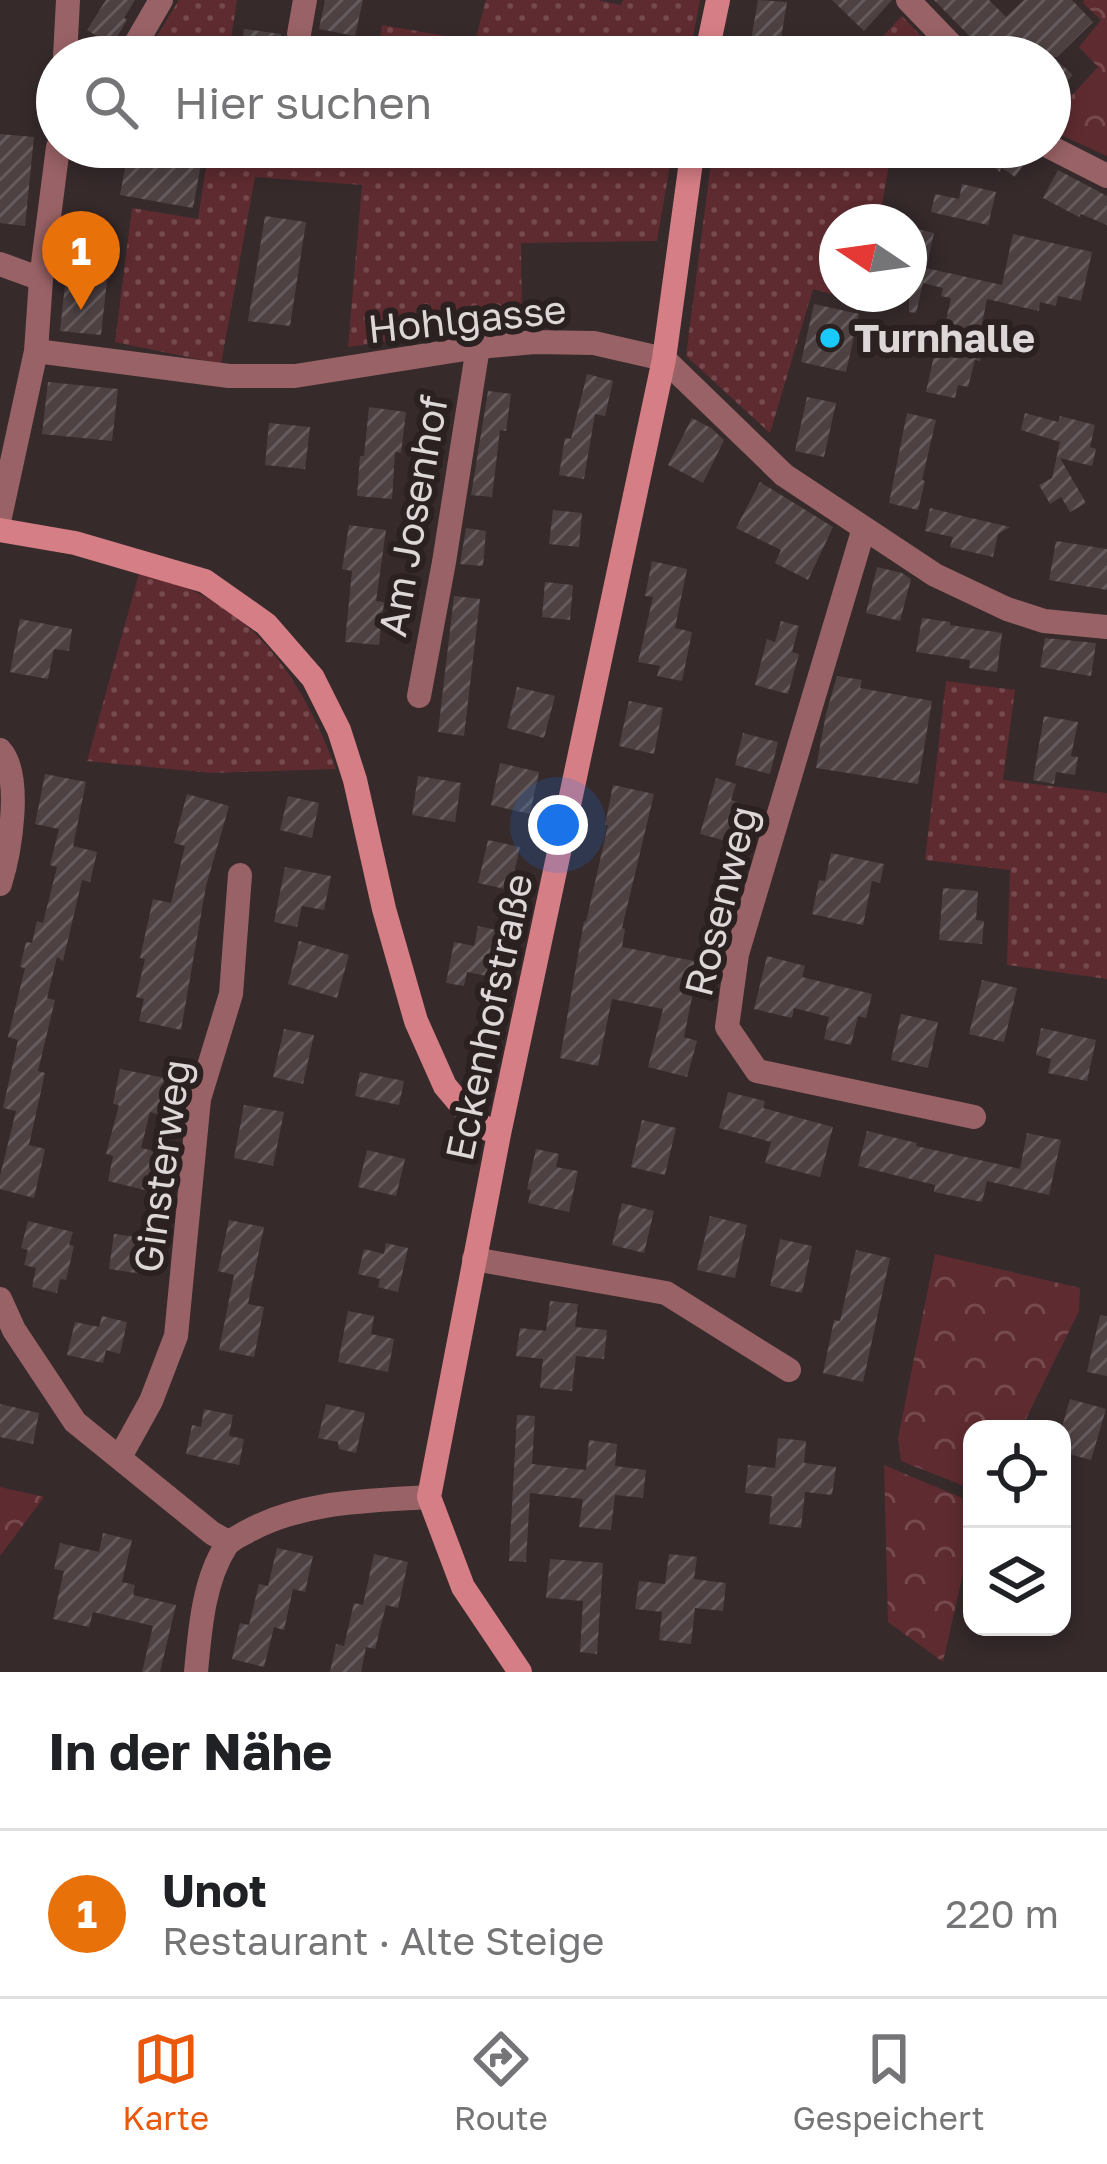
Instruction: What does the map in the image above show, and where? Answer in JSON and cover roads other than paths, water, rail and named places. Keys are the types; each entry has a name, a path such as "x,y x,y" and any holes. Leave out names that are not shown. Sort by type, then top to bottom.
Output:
{"street":[{"path":"65,36 68,0"},
{"path":"140,36 161,0"},
{"path":"299,34 305,0"},
{"path":"710,36 718,0"},
{"path":"908,0 942,36"},
{"path":"1071,158 1107,176"},
{"path":"0,517 36,350 55,168"},
{"name":"Eckenhofstraße","path":"429,1497 474,1259 664,359 690,168"},
{"path":"0,264 41,279"},
{"name":"Hohlgasse","path":"36,350 229,376 296,376 535,342 593,343 664,359"},
{"name":"Am Josenhof","path":"419,696 478,347"},
{"path":"664,359 784,475 935,575 1044,621 1107,627"},
{"name":"Rosenweg","path":"864,529 737,954 727,1027 757,1071 974,1117"},
{"path":"0,530 75,543 205,581 266,624 313,678 339,730 355,780 416,1022 445,1086 477,1124 500,1134"},
{"path":"0,750 9,759 13,809 0,884"},
{"name":"Ginsterweg","path":"120,1457 151,1401 176,1336 200,1099 231,994 241,874"},
{"path":"474,1259 666,1293 789,1370"},
{"path":"0,1298 24,1346 75,1423 228,1542"},
{"path":"196,1672 210,1584 228,1542 276,1516 338,1503 429,1497 463,1587 520,1672"}],"place":[{"name":"Unot","path":"81,310"},
{"name":"Turnhalle","path":"830,338"}]}
